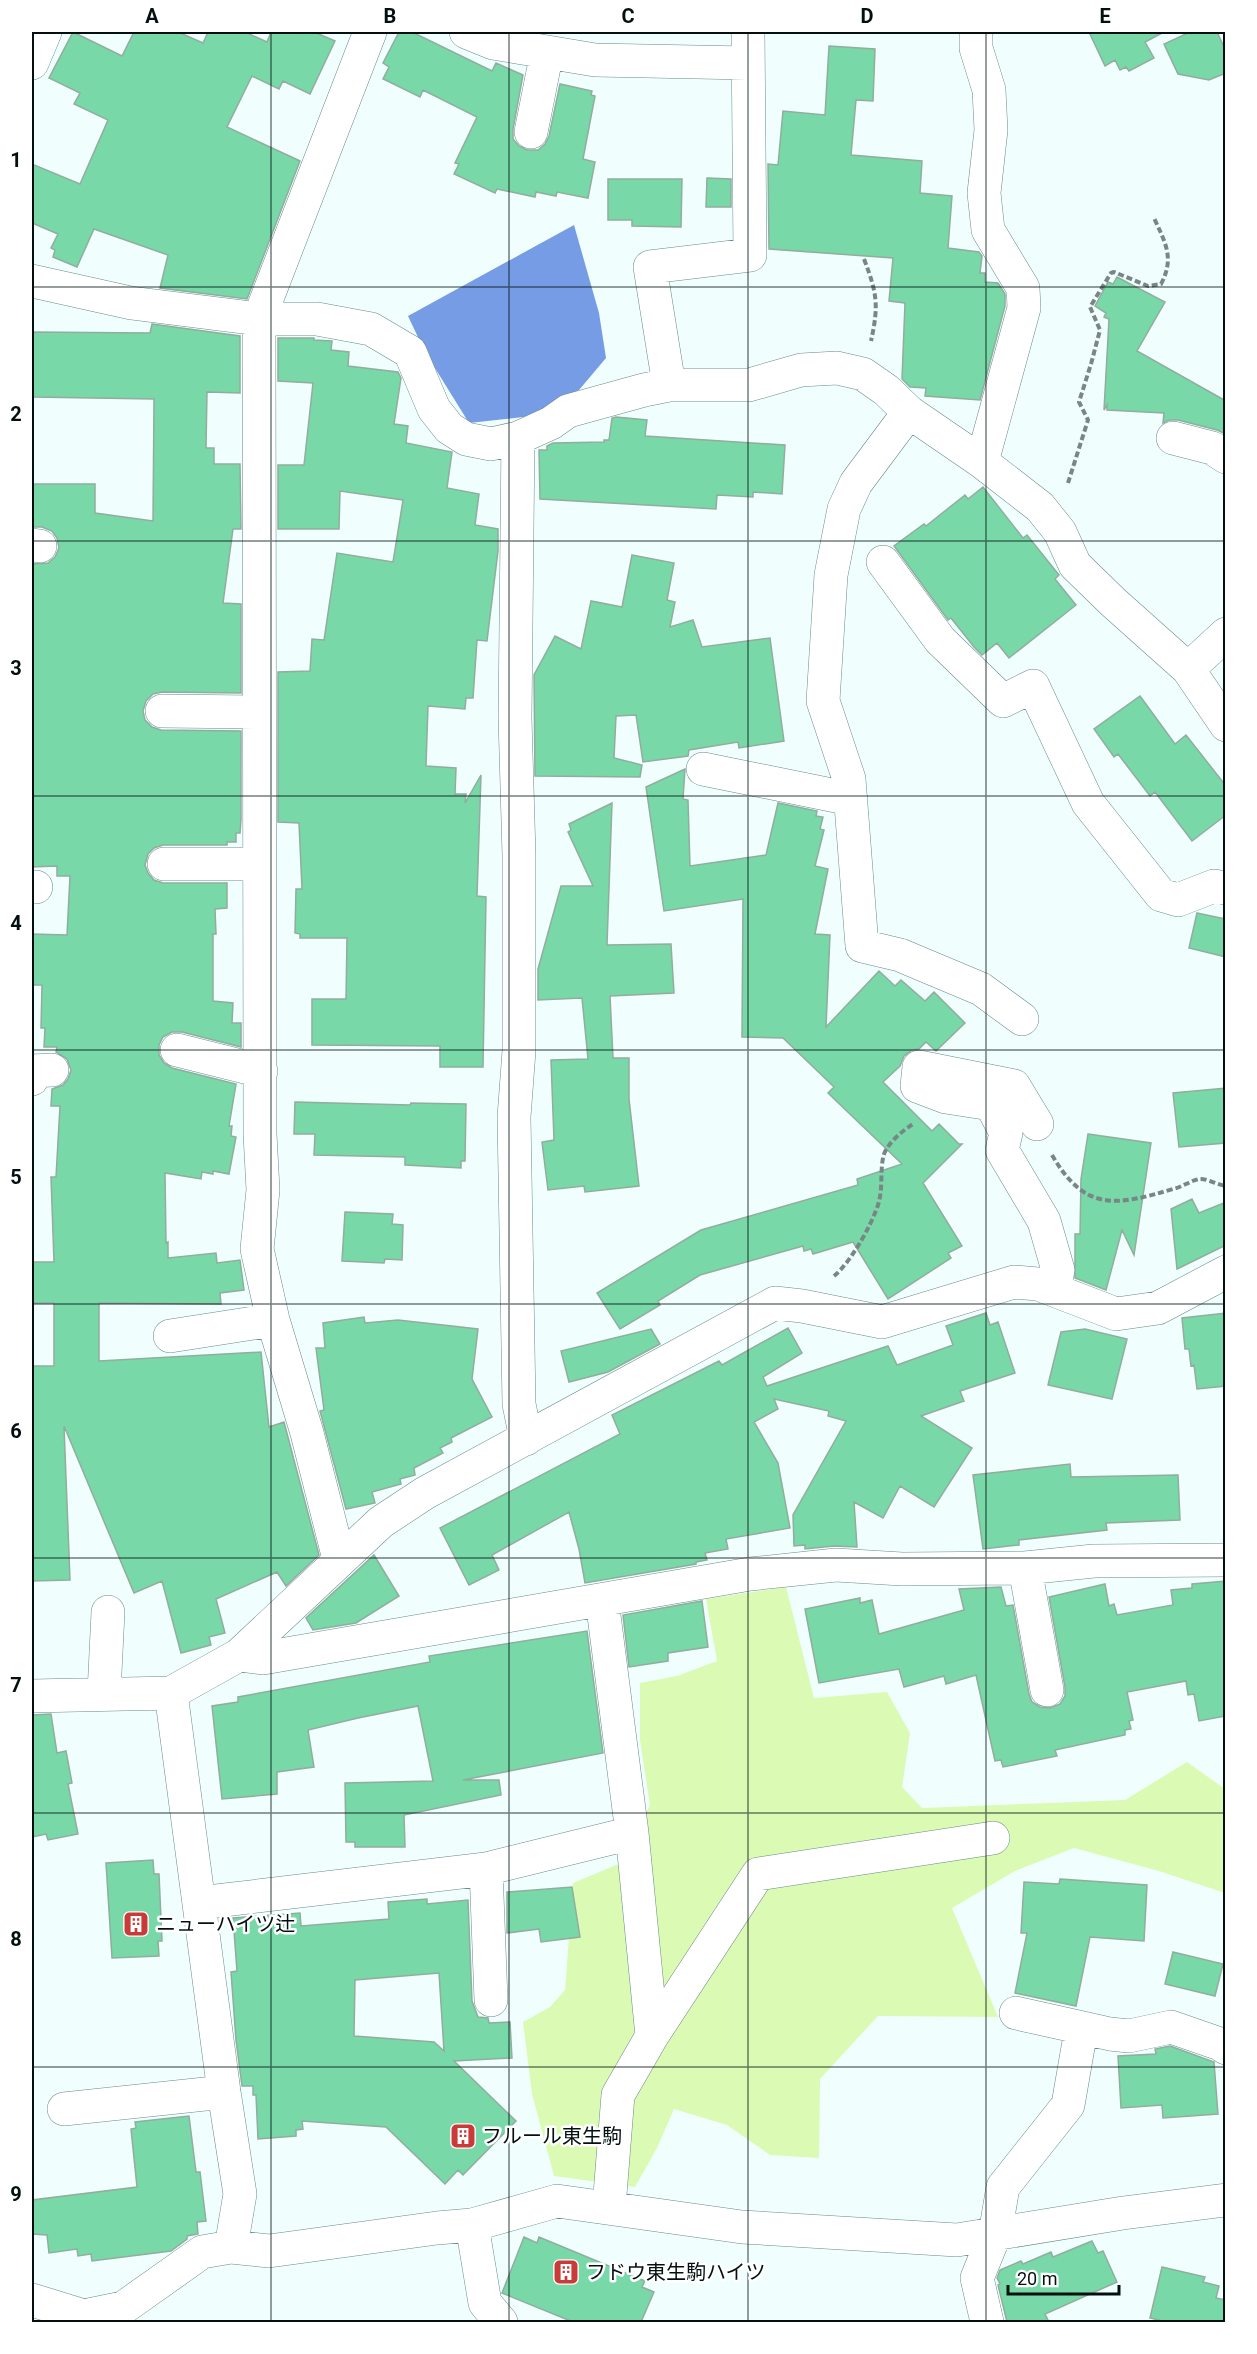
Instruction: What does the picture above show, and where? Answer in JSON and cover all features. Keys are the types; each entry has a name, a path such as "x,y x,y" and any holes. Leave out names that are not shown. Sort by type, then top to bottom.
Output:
{"street":[{"path":"32,63 45,32"},
{"path":"339,1559 307,1432 273,1320 257,1249 262,1190 259,864 259,319 370,32"},
{"path":"466,32 493,43 595,60 747,47 750,255 650,267 669,385"},
{"path":"976,32 976,48 989,90 991,130 984,193 988,230 1023,288 1024,308 982,462"},
{"path":"531,132 547,51"},
{"path":"32,281 130,303 259,319 317,319 371,329 410,352 434,409 449,428 466,439 491,444 518,438 551,423 568,411 604,399 669,385 750,385 801,370 837,368 863,374 886,390 909,412 982,462 1040,507 1060,532 1075,565 1188,669 1226,725"},
{"path":"909,412 856,483 844,509 831,575 823,701 849,779 862,946 900,955 981,989 1022,1019"},
{"path":"518,438 515,718 519,855 519,1051 514,1118 519,1404 526,1438"},
{"path":"1173,438 1212,448 1226,457"},
{"path":"883,562 940,640 1002,701 1033,687 1088,803 1161,895 1178,900 1214,886 1226,888"},
{"path":"1188,669 1226,634"},
{"path":"162,711 259,712"},
{"path":"704,769 851,799"},
{"path":"164,864 259,864"},
{"path":"177,1050 261,1071"},
{"path":"1037,1124 1014,1086 919,1067 917,1086 946,1097 991,1104 1006,1133 1002,1150 1044,1221 1058,1270 1054,1290"},
{"path":"32,1696 171,1693 239,1655 381,1521 425,1493 775,1303 882,1322 1014,1282 1038,1284 1116,1314 1158,1308 1226,1272"},
{"path":"170,1336 273,1320"},
{"path":"239,1655 263,1658 750,1574 836,1565 902,1569 1025,1568 1094,1561 1226,1560"},
{"path":"1025,1568 1047,1690"},
{"path":"602,1600 632,1833 652,2036"},
{"path":"104,1693 108,1612"},
{"path":"171,1693 224,2092 240,2194 231,2247"},
{"path":"199,1903 486,1869 632,1833"},
{"path":"609,2207 618,2095 652,2036 758,1874 993,1838"},
{"path":"486,1869 491,2000"},
{"path":"1016,2013 1082,2030 1129,2036 1171,2027 1226,2048"},
{"path":"987,2322 977,2278 995,2234 1003,2187 1068,2105 1082,2030"},
{"path":"64,2109 224,2092"},
{"path":"32,2300 84,2316 123,2308 202,2252 231,2247 269,2251 472,2225 557,2201 742,2228 957,2240 1123,2213 1226,2200"},
{"path":"472,2225 485,2303 501,2322"}],"path":[{"path":"1052,522 1076,460 1088,420 1079,402 1100,330 1090,307 1111,273 1114,272 1148,286 1161,284 1166,274 1169,256 1154,218"},
{"path":"863,374 876,316 875,287 864,259"},
{"path":"788,1304 807,1290 825,1285 840,1271 853,1253 878,1205 883,1157 903,1131 920,1120 940,1118 946,1097"},
{"path":"1037,1124 1053,1157 1070,1181 1094,1199 1113,1202 1148,1196 1201,1179 1226,1186"}],"green space":[{"path":"786,1587 814,1698 887,1692 910,1733 902,1787 922,1808 1125,1800 1187,1762 1225,1789 1225,1893 1159,1871 1074,1848 1015,1871 952,1908 998,2017 878,2016 820,2079 819,2158 770,2155 727,2125 674,2109 657,2148 635,2187 554,2176 532,2094 523,2022 550,2007 565,1990 573,1883 621,1863 650,1805 640,1740 640,1683 677,1676 717,1661 706,1599"}],"water":[{"path":"574,225 599,313 606,358 579,390 532,416 469,423 425,352 408,316"}],"building":[{"path":"73,32 122,56 134,32 178,32 203,43 208,32 245,32 267,42 271,32 314,32 335,41 310,94 283,81 279,89 252,76 227,127 300,161 247,299 160,288 168,255 94,229 77,267 53,257 55,250 51,248 58,234 32,223 32,164 80,184 108,120 74,104 80,93 49,78"},
{"path":"399,32 412,32 492,71 496,63 523,75 513,139 527,150 538,150 549,136 560,84 592,91 591,95 595,96 583,159 595,162 588,198 557,192 556,196 536,192 535,197 497,189 495,193 454,174 459,164 455,163 477,117 423,90 420,97 383,79 389,67 383,63"},
{"path":"1089,32 1164,32 1145,42 1154,58 1129,71 1126,67 1120,70 1115,60 1105,66"},
{"path":"1190,32 1217,32 1226,51 1226,73 1209,80 1178,74 1164,44"},
{"path":"829,46 875,49 873,101 856,100 851,155 922,161 920,193 952,196 948,248 979,252 982,256 980,273 985,273 985,282 998,283 1005,294 1005,306 980,400 925,396 926,388 910,387 902,379 905,303 889,301 893,258 769,249 768,164 778,165 783,111 825,115"},
{"path":"707,178 731,179 731,207 706,207"},
{"path":"608,179 682,179 681,227 632,226 632,220 608,220"},
{"path":"1117,277 1165,302 1137,351 1226,401 1226,434 1178,420 1163,423 1164,413 1107,410 1107,405 1104,410 1109,319 1104,317 1106,313 1095,306 1108,282 1113,284"},
{"path":"152,324 240,336 240,393 207,392 206,448 214,448 214,464 240,464 241,529 233,529 223,603 241,604 241,693 162,692 153,694 146,701 143,711 145,720 152,727 161,730 241,731 241,820 240,833 236,833 236,842 227,842 227,845 163,845 154,848 148,854 145,865 154,880 163,883 227,883 227,908 215,909 213,1001 233,1003 232,1023 241,1023 241,1047 182,1032 172,1032 163,1037 159,1045 159,1055 164,1063 172,1068 236,1084 229,1126 232,1126 231,1136 236,1137 229,1174 213,1171 213,1174 202,1172 201,1179 165,1173 166,1243 168,1242 168,1258 216,1253 217,1263 240,1260 244,1290 220,1293 221,1304 99,1303 99,1361 261,1352 269,1427 284,1422 319,1555 286,1586 277,1572 216,1599 225,1633 209,1637 211,1645 181,1653 162,1581 134,1593 64,1426 70,1580 32,1581 32,1366 54,1366 54,1303 32,1303 32,1262 54,1262 51,1177 56,1177 60,1106 51,1106 52,1089 63,1085 71,1070 67,1059 56,1052 57,1047 44,1047 45,1028 41,1028 42,985 32,985 32,934 67,935 70,876 57,876 57,866 32,867 32,564 48,563 55,557 59,548 57,538 52,531 42,527 32,527 32,484 95,484 95,513 153,521 154,399 32,397 32,332 150,333"},
{"path":"278,338 314,338 314,340 332,341 331,350 349,352 348,366 398,372 401,378 394,424 408,426 406,443 452,452 447,488 479,494 475,525 498,529 498,551 487,641 477,640 473,698 466,698 465,709 428,706 426,766 456,768 455,794 466,794 465,803 481,775 477,896 486,897 483,1067 440,1067 440,1046 312,1045 312,999 346,999 347,938 300,938 300,934 295,933 296,889 302,889 299,823 278,822 278,672 310,671 312,639 324,640 337,553 393,562 403,500 340,491 339,529 278,529 278,465 304,465 313,383 278,381"},
{"path":"612,418 647,420 645,436 785,445 782,494 753,492 753,497 717,495 716,509 540,499 539,450 547,450 547,446 553,443 609,440"},
{"path":"983,487 1023,538 1027,535 1059,575 1055,579 1076,605 1009,658 997,643 982,655 951,618 948,620 894,546 924,524 926,526 965,495 968,499"},
{"path":"632,555 674,563 667,600 675,602 670,627 693,620 702,647 770,638 784,741 739,748 738,742 689,750 688,756 643,762 636,715 616,716 614,758 642,765 640,777 535,776 534,675 555,636 581,649 591,601 622,607"},
{"path":"1140,696 1175,744 1186,735 1226,786 1226,815 1192,841 1155,792 1150,796 1118,754 1114,757 1094,729"},
{"path":"685,769 683,799 688,800 690,866 766,855 778,803 817,811 816,816 823,817 820,829 824,830 815,866 828,869 815,934 830,935 826,1027 879,971 895,986 901,980 925,1001 934,992 965,1023 936,1051 926,1042 919,1049 912,1050 904,1056 900,1066 883,1082 932,1131 939,1124 959,1144 962,1144 923,1183 962,1246 948,1253 951,1258 888,1299 853,1242 813,1254 811,1249 804,1251 803,1246 700,1275 658,1301 660,1305 620,1329 597,1293 701,1230 858,1185 857,1179 902,1164 828,1093 834,1087 783,1038 742,1037 743,899 664,911 646,787"},
{"path":"612,803 607,945 671,944 674,993 610,996 613,1058 629,1058 629,1099 639,1186 585,1192 584,1186 548,1190 542,1142 554,1140 551,1060 588,1059 582,998 538,1000 538,969 561,886 593,886 568,832 571,830 569,824"},
{"path":"1197,913 1226,919 1226,957 1189,948"},
{"path":"1226,1088 1226,1143 1179,1147 1173,1093"},
{"path":"295,1102 466,1104 465,1161 461,1161 461,1168 405,1165 405,1157 314,1155 315,1134 294,1134"},
{"path":"1088,1134 1151,1143 1134,1255 1122,1230 1106,1290 1075,1278 1075,1234 1080,1234 1081,1179"},
{"path":"1192,1199 1199,1213 1226,1202 1226,1245 1177,1269 1171,1209"},
{"path":"345,1212 393,1214 392,1224 403,1225 402,1260 385,1259 384,1263 342,1261"},
{"path":"986,1313 990,1325 998,1322 1015,1373 960,1391 964,1401 921,1416 972,1448 934,1507 900,1486 883,1518 854,1502 857,1547 834,1546 805,1549 805,1545 794,1546 793,1515 846,1421 828,1416 829,1411 774,1399 778,1409 754,1422 778,1463 790,1528 726,1539 728,1549 705,1553 707,1560 696,1562 696,1564 585,1583 569,1512 492,1555 499,1570 469,1585 440,1528 620,1434 612,1415 719,1361 722,1365 788,1328 802,1353 763,1377 767,1386 888,1346 897,1365 953,1345 946,1326"},
{"path":"1226,1313 1226,1386 1197,1389 1194,1365 1191,1366 1189,1349 1185,1349 1182,1318"},
{"path":"364,1317 365,1323 398,1320 478,1329 472,1379 492,1417 451,1438 452,1442 440,1448 443,1453 414,1468 415,1475 400,1479 401,1484 372,1492 375,1503 346,1509 320,1411 324,1410 316,1348 325,1348 323,1323"},
{"path":"651,1329 660,1344 608,1372 569,1382 561,1351"},
{"path":"1085,1329 1127,1339 1112,1399 1048,1385 1061,1332"},
{"path":"1070,1464 1071,1477 1178,1475 1180,1520 1106,1523 1107,1530 1019,1540 1019,1545 983,1549 973,1475"},
{"path":"374,1555 399,1596 356,1623 313,1630 306,1618"},
{"path":"1226,1581 1226,1716 1199,1721 1194,1694 1188,1695 1186,1681 1127,1692 1133,1720 1129,1721 1131,1729 1125,1730 1125,1735 1055,1750 1057,1756 1003,1767 1001,1760 995,1761 976,1675 946,1684 944,1676 904,1687 899,1669 819,1683 805,1609 860,1598 860,1603 872,1600 879,1634 964,1610 959,1589 1001,1587 1006,1606 1013,1605 1032,1702 1040,1707 1050,1708 1060,1704 1065,1696 1065,1687 1049,1597 1105,1584 1109,1606 1114,1604 1117,1615 1173,1605 1171,1590 1192,1588 1192,1584"},
{"path":"702,1601 708,1647 668,1653 668,1661 629,1667 623,1615"},
{"path":"587,1631 603,1753 463,1780 499,1780 501,1795 404,1815 405,1847 355,1847 355,1842 346,1842 345,1783 433,1781 418,1706 308,1730 314,1767 277,1772 277,1794 222,1799 212,1706 238,1702 238,1697 430,1662 429,1656"},
{"path":"51,1714 57,1753 66,1751 72,1783 68,1784 78,1834 48,1840 46,1834 32,1837 32,1715"},
{"name":"ニューハイツ辻","path":"153,1860 154,1874 159,1874 162,1941 158,1941 159,1956 112,1958 106,1863"},
{"path":"1060,1879 1147,1885 1144,1941 1090,1937 1076,2006 1015,1993 1027,1933 1021,1933 1024,1882 1059,1884"},
{"path":"572,1887 580,1937 541,1942 539,1929 507,1933 507,1892"},
{"path":"427,1899 427,1904 468,1900 472,2001 478,2017 488,2018 489,2023 510,2022 512,2058 454,2061 516,2121 463,2175 458,2170 445,2184 386,2127 302,2121 303,2129 296,2130 296,2136 258,2139 256,2095 253,2095 253,2086 242,2086 231,1972 237,1971 233,1918 300,1913 301,1926 389,1919 388,1902","holes":["439,1973 444,2051 434,2042 354,2036 355,1980"]},
{"path":"1173,1952 1223,1964 1215,1996 1165,1984"},
{"path":"1170,2046 1214,2062 1218,2114 1163,2118 1162,2105 1121,2108 1118,2056 1156,2054 1155,2049"},
{"path":"189,2116 196,2172 200,2172 206,2221 197,2222 198,2234 187,2236 187,2239 171,2251 92,2261 91,2254 78,2256 77,2249 49,2253 47,2235 32,2234 32,2200 137,2187 131,2129 136,2128 135,2122"},
{"name":"フドウ東生駒ハイツ","path":"524,2237 537,2243 539,2237 645,2281 642,2287 654,2292 641,2322 573,2322 502,2293"},
{"path":"1092,2241 1098,2253 1103,2251 1117,2282 1045,2314 1049,2322 1007,2322 997,2278 1000,2270 1021,2261 1023,2264 1051,2252 1053,2257"},
{"path":"1162,2267 1205,2277 1203,2282 1219,2286 1216,2298 1226,2300 1226,2322 1167,2322 1150,2318"}],"place":[{"name":"ニューハイツ辻","path":"136,1924"},
{"name":"フルール東生駒","path":"463,2136"},
{"name":"フドウ東生駒ハイツ","path":"566,2272"}]}
